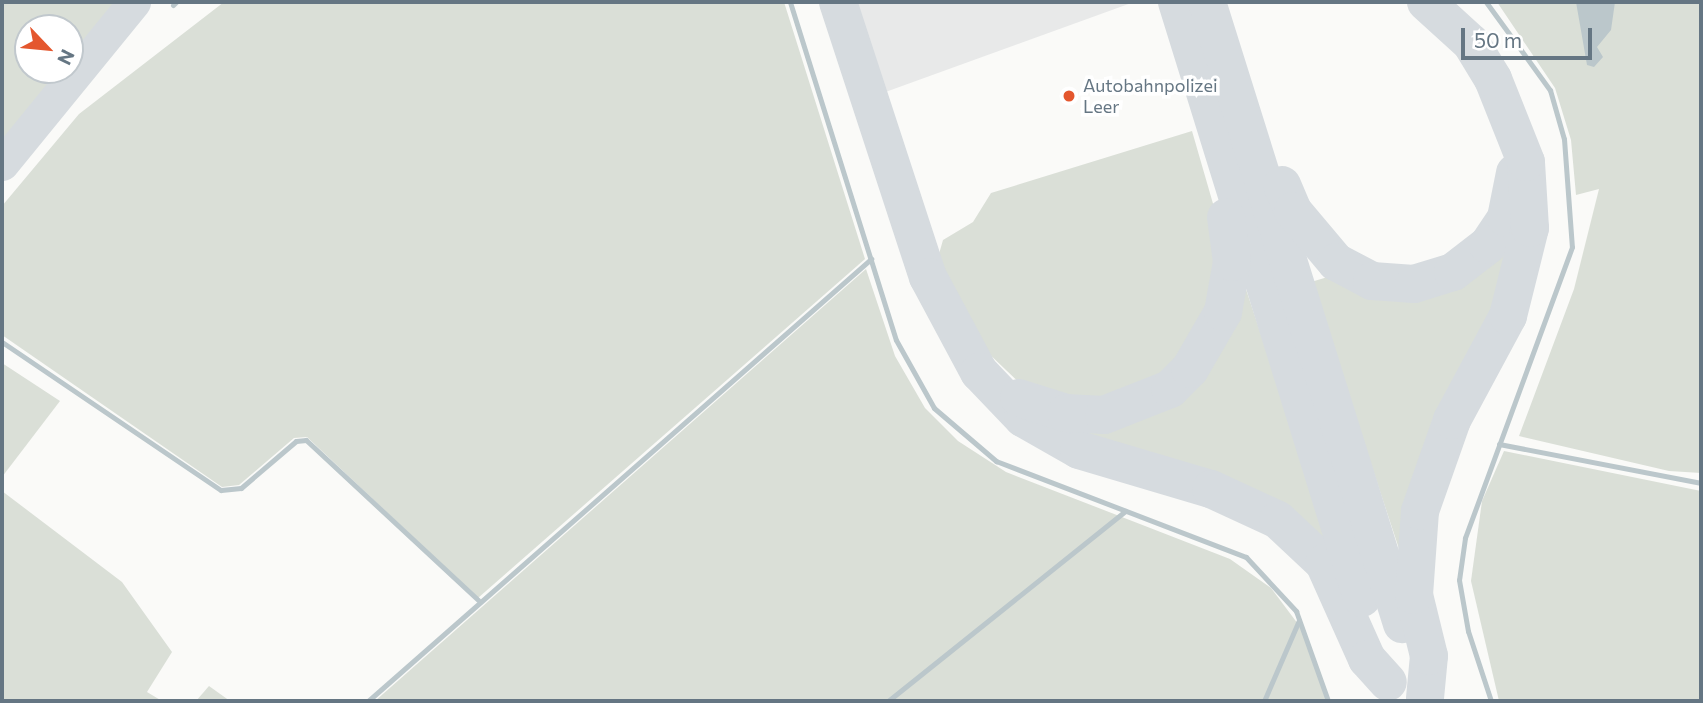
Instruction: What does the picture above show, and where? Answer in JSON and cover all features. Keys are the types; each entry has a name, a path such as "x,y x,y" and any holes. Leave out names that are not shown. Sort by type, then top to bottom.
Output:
{"highway":[{"path":"838,2 928,277 979,372 1023,418 1079,450 1211,489 1278,520 1324,563 1367,659 1409,696"},
{"path":"1177,2 1226,162 1409,696"},
{"path":"1208,2 1409,696"},
{"path":"1409,696 1429,656 1414,595 1420,511 1452,420 1508,316 1530,228 1525,162 1510,122 1471,43 1426,2"},
{"path":"1226,61 1248,86 1293,211 1336,262 1382,283 1413,284 1453,272 1493,239 1513,191 1510,122"},
{"path":"979,372 1027,402 1066,413 1104,415 1170,389 1198,358 1223,312 1232,262 1223,203 1226,162"}],"main road":[{"path":"2,164 134,2"}],"shaded area":[{"path":"2,2 119,2 84,44 84,14 14,14 14,84 51,84 2,144"},
{"path":"224,2 784,2 865,259 478,598 307,437 294,438 239,485 222,487 2,335 2,206 79,114"},
{"path":"855,2 1134,2 880,94"},
{"path":"1497,2 1701,2 1701,473 1669,471 1519,436 1574,289 1599,189 1576,195 1571,140 1555,88"},
{"path":"1576,2 1615,2 1611,30 1597,47 1603,57 1594,67 1587,65"},
{"path":"1192,131 1216,214 1219,271 1187,362 1108,404 1028,391 983,348 937,261 943,240 973,222 991,193"},
{"path":"1525,203 1406,570 1311,282 1341,273 1405,290"},
{"path":"1238,265 1337,565 1035,413 1135,416"},
{"path":"866,269 895,356 925,408 958,441 1006,472 1230,559 1271,588 1304,632 1327,701 375,701"},
{"path":"2,363 60,401 2,477"},
{"path":"1504,451 1701,491 1701,701 1499,701 1471,581 1482,501"},
{"path":"2,491 122,582 172,652 147,692 162,701 2,701"},
{"path":"209,686 230,701 196,701"}],"waterway":[{"path":"173,5 176,2"},
{"path":"790,2 896,340 934,408 996,461 1246,557 1296,611 1328,701"},
{"path":"1486,2 1550,90 1564,139 1572,247 1465,538 1459,580 1468,631 1491,701"},
{"path":"368,701 871,259"},
{"path":"2,342 221,490 241,488 296,441 306,440 478,600"},
{"path":"1499,444 1701,483"},
{"path":"888,701 1125,511"},
{"path":"1264,701 1299,620"}],"place":[{"name":"Autobahnpolizei Leer","path":"1069,96"}]}
